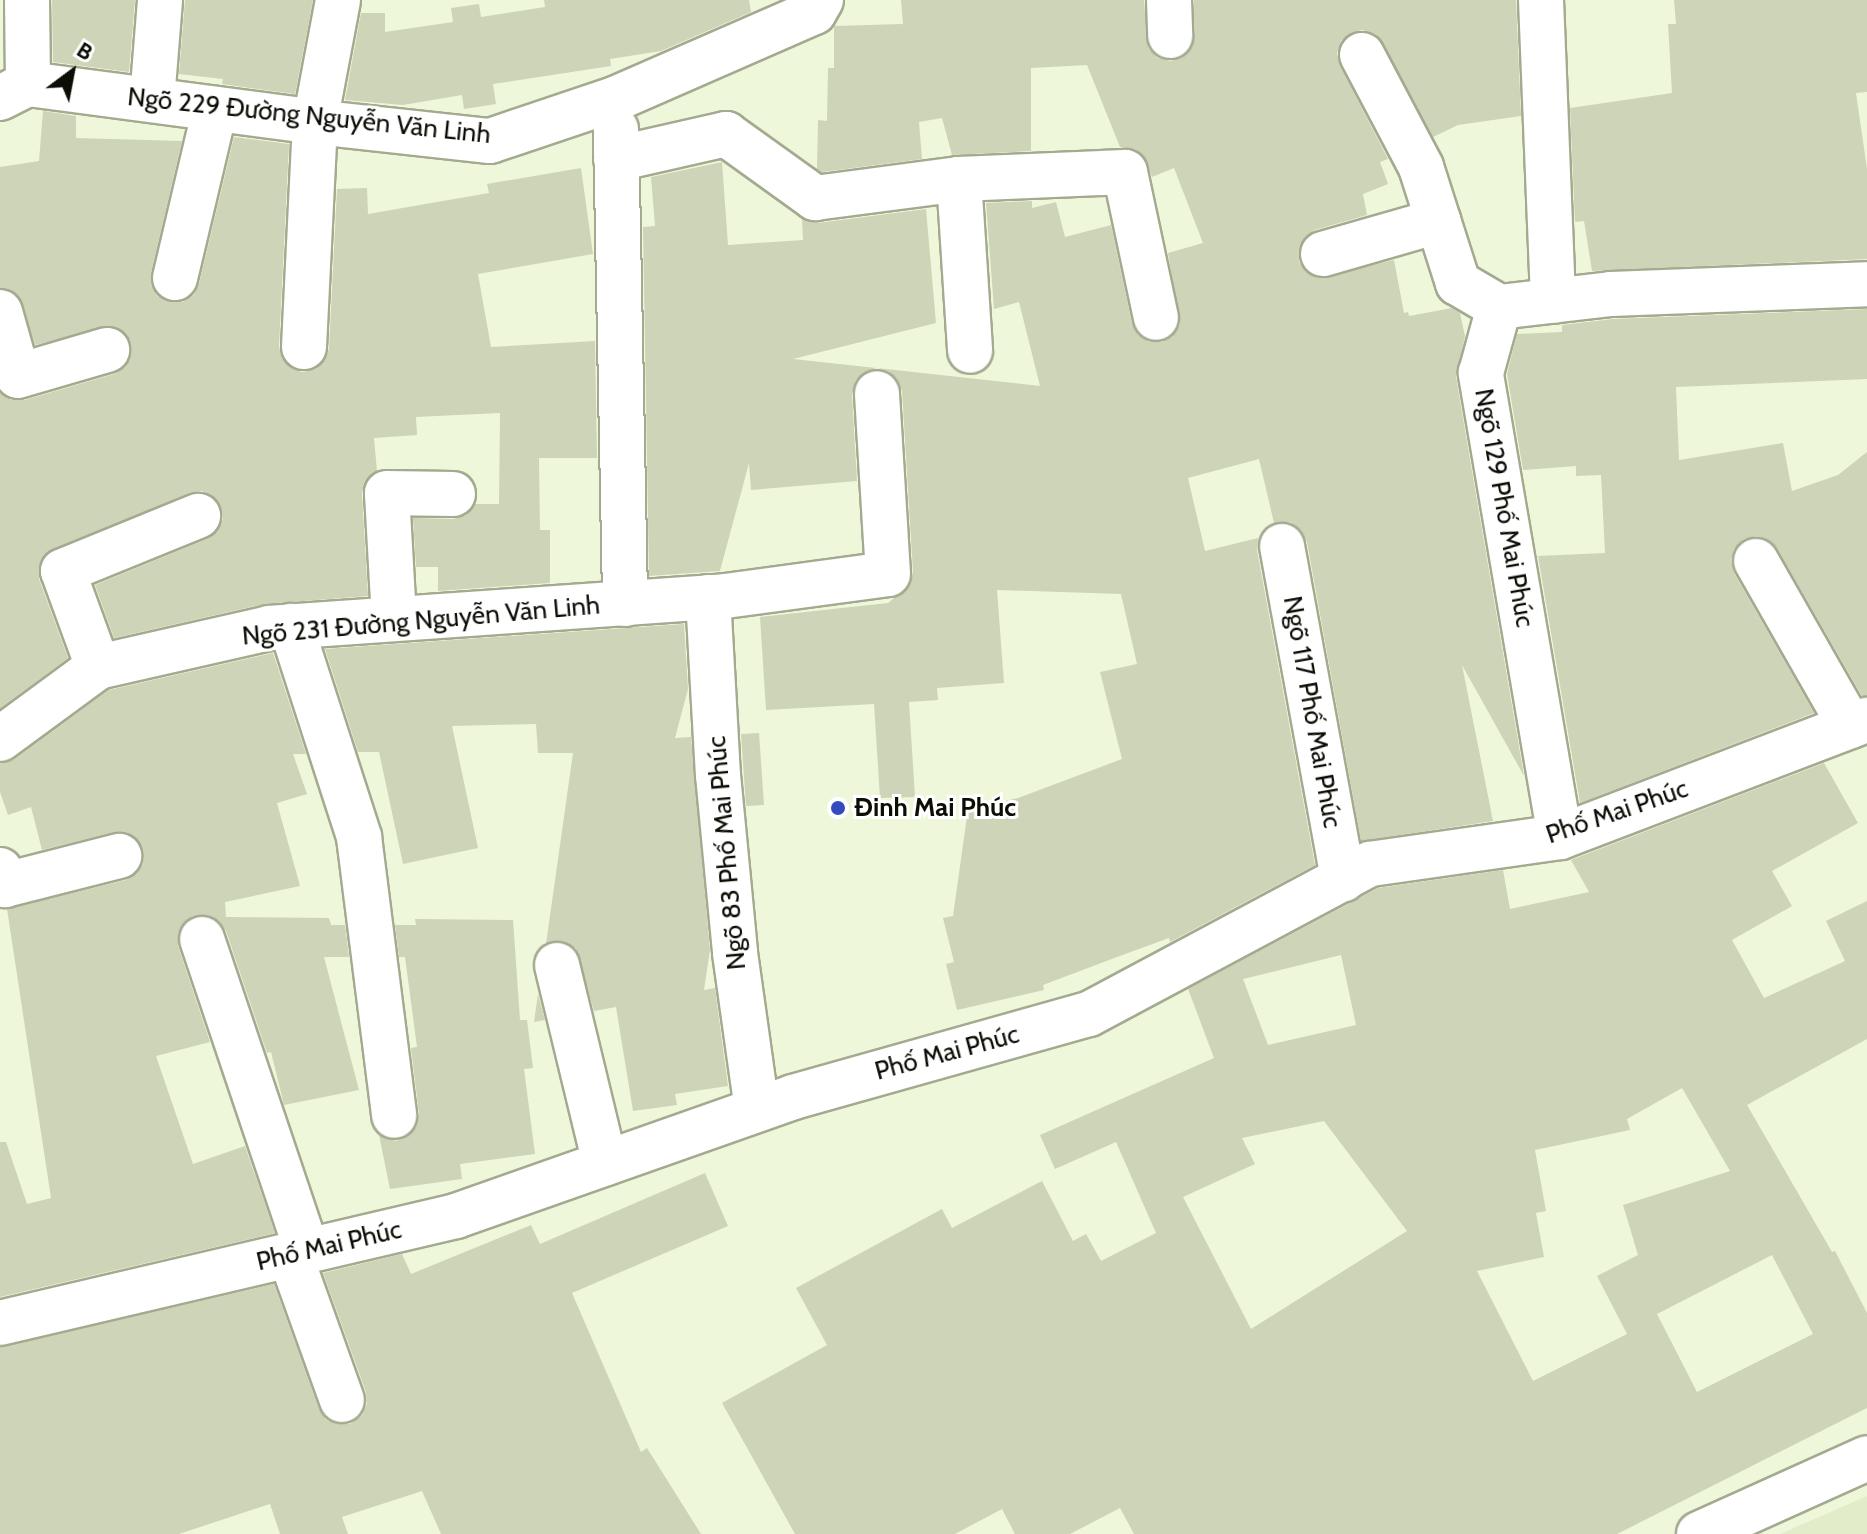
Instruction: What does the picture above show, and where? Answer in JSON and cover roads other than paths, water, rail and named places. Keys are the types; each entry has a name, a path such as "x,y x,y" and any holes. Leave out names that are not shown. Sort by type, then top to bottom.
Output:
{"street":[{"path":"14,91 27,0"},
{"path":"152,100 160,0"},
{"path":"304,347 315,122 338,0"},
{"name":"Ngõ 229 Đường Nguyễn Văn Linh","path":"14,91 152,100 490,141 615,99 814,12 821,0"},
{"path":"1541,0 1553,301"},
{"path":"1362,55 1421,167 1458,283 1499,307 1611,294 1867,284"},
{"path":"615,99 625,604"},
{"path":"175,278 215,109"},
{"path":"616,159 726,134 815,198 959,179 1125,172 1156,318"},
{"path":"959,179 970,351"},
{"path":"1323,254 1438,221"},
{"name":"Ngõ 129 Phố Mai Phúc","path":"1499,307 1481,373 1560,837"},
{"path":"0,312 18,376 107,350"},
{"name":"Ngõ 231 Đường Nguyễn Văn Linh","path":"0,739 98,667 291,626 625,604 888,574 877,393"},
{"path":"394,619 387,493 453,494"},
{"path":"98,667 63,571 198,516"},
{"name":"Ngõ 117 Phố Mai Phúc","path":"1282,546 1343,879"},
{"path":"1756,561 1858,723"},
{"name":"Ngõ 83 Phố Mai Phúc","path":"716,596 718,775 735,953 757,1109"},
{"path":"291,626 359,837 394,1116"},
{"name":"Phố Mai Phúc","path":"0,1323 456,1216 757,1109 924,1058 1089,1014 1370,864 1560,837 1858,723"},
{"path":"0,870 5,885 119,856"},
{"path":"202,939 342,1400"},
{"path":"557,965 605,1163"},
{"path":"1699,1534 1867,1458"}],"place":[{"name":"Đinh Mai Phúc","path":"838,808"}]}
